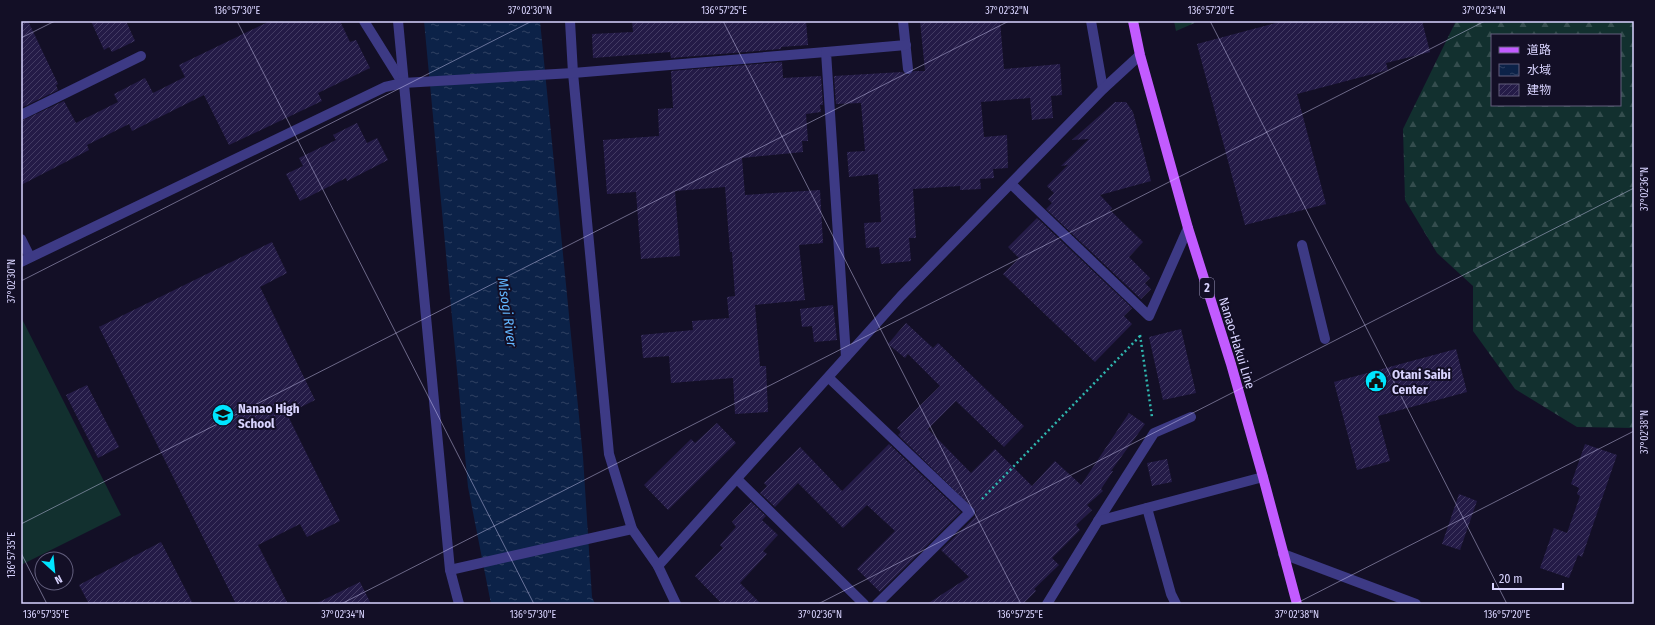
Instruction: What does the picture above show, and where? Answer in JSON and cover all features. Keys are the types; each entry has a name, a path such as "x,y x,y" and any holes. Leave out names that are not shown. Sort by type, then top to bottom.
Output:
{"main road":[{"name":"Nanao-Hakui Line","path":"1133,21 1140,55 1188,228 1231,364 1284,554 1296,604"}],"street":[{"path":"364,21 403,83"},
{"path":"398,21 450,570 458,604"},
{"path":"570,21 609,454 632,529 658,566 676,604"},
{"path":"903,21 908,68"},
{"path":"1091,21 1103,89"},
{"path":"21,239 25,260 344,106 385,87 403,83 574,73 906,45"},
{"path":"826,52 846,357"},
{"path":"658,566 829,378 901,296 1103,89 1140,55"},
{"path":"21,115 141,56"},
{"path":"1011,184 1149,316 1188,228"},
{"path":"1302,245 1325,339"},
{"path":"829,378 970,512 877,604"},
{"path":"1047,604 1154,433 1191,417"},
{"path":"1098,521 1263,477"},
{"path":"737,479 864,604"},
{"path":"1147,508 1171,594 1176,604"},
{"path":"450,570 632,529"},
{"path":"1284,554 1416,604"}],"path":[{"path":"970,512 1140,336 1149,316"},
{"path":"1140,336 1154,433"}],"green space":[{"path":"1174,21 1199,21 1176,31"},
{"path":"1456,21 1634,21 1634,428 1577,427 1515,389 1473,331 1473,286 1437,253 1405,200 1403,129"},
{"path":"21,317 121,515 49,551 34,551 34,558 21,565"}],"water":[{"name":"Misogi River","path":"424,21 540,21 583,457 592,597 595,604 491,604 468,487"}],"building":[{"path":"21,21 28,21 58,84 56,85 58,90 21,108"},
{"path":"91,21 126,21 135,41 112,52 109,47 104,50"},
{"path":"270,21 340,21 350,42 356,40 370,68 318,93 322,101 229,145 204,95 132,131 129,124 87,145 89,150 21,185 21,121 64,101 76,123 118,102 114,94 145,78 153,93 185,77 179,65"},
{"path":"632,21 806,21 808,45 781,47 781,49 671,58 670,52 593,58 592,34 633,32"},
{"path":"920,21 1000,21 1004,69 1060,64 1062,95 1051,96 1053,118 1032,120 1030,98 981,102 984,137 1007,135 1008,168 993,169 994,178 980,179 981,189 960,190 960,186 913,189 916,238 909,238 911,261 881,264 879,247 866,248 864,223 881,222 878,174 849,177 847,152 865,151 861,103 836,104 834,76 902,72 908,75 914,71 925,71"},
{"path":"1283,21 1422,21 1430,52 1386,63 1388,70 1297,94 1326,204 1245,225 1197,44"},
{"path":"782,62 783,78 821,76 823,105 820,105 821,112 806,114 808,141 802,141 803,152 742,158 745,195 820,190 823,243 799,245 805,300 755,305 760,366 766,366 768,412 735,414 733,378 671,383 669,356 643,358 641,335 693,330 692,321 729,318 727,297 735,296 725,187 675,191 680,256 641,259 636,192 607,194 603,140 659,136 658,109 673,108 671,71"},
{"path":"1115,102 1126,102 1133,112 1151,181 1100,195 1112,208 1110,210 1143,242 1129,257 1150,278 1145,283 1151,289 1141,299 1046,209 1052,203 1048,199 1054,193 1047,186 1068,165 1061,166 1089,139 1072,140"},
{"path":"357,123 367,143 377,138 388,160 347,181 346,178 300,201 286,174 303,166 299,158 336,140 333,135"},
{"path":"1037,218 1132,308 1124,316 1132,324 1095,362 1003,274 1019,258 1008,247"},
{"path":"272,242 287,273 260,287 315,400 287,414 340,521 307,537 300,524 258,545 288,604 236,604 99,327"},
{"path":"833,305 837,340 814,342 812,326 802,327 800,309"},
{"path":"906,323 933,348 938,343 1024,426 1004,447 956,401 928,429 971,473 995,449 1032,486 1055,461 1081,485 1129,413 1145,424 1111,471 1113,471 1101,489 1103,491 1087,505 1092,510 1076,525 1080,530 1052,558 1059,565 1034,589 1036,591 1023,604 927,604 969,577 941,550 975,517 976,511 898,435 901,432 897,428 940,386 908,354 905,358 888,344"},
{"path":"1181,329 1196,393 1163,400 1149,337"},
{"path":"1456,349 1467,392 1378,416 1390,461 1357,470 1334,382"},
{"path":"87,385 119,447 98,458 66,395"},
{"path":"717,423 736,443 668,510 644,485 691,439 695,443"},
{"path":"889,444 961,512 880,592 857,569 895,531 867,505 843,528 798,483 775,507 760,493 767,486 764,483 800,447 842,491"},
{"path":"1585,444 1617,455 1582,557 1578,555 1569,578 1540,568 1554,528 1567,533 1580,496 1577,494 1579,488 1571,484"},
{"path":"1167,459 1172,482 1152,486 1147,463"},
{"path":"1459,494 1477,501 1460,550 1442,544"},
{"path":"751,502 766,516 762,520 778,535 763,551 767,554 740,583 761,604 722,604 695,576 723,548 720,545 736,527 732,522"},
{"path":"161,542 193,604 89,604 79,585"},
{"path":"360,582 371,604 315,604"}],"place":[{"name":"Otani Saibi Center","path":"1376,381"},
{"name":"Nanao High School","path":"223,415"}]}
